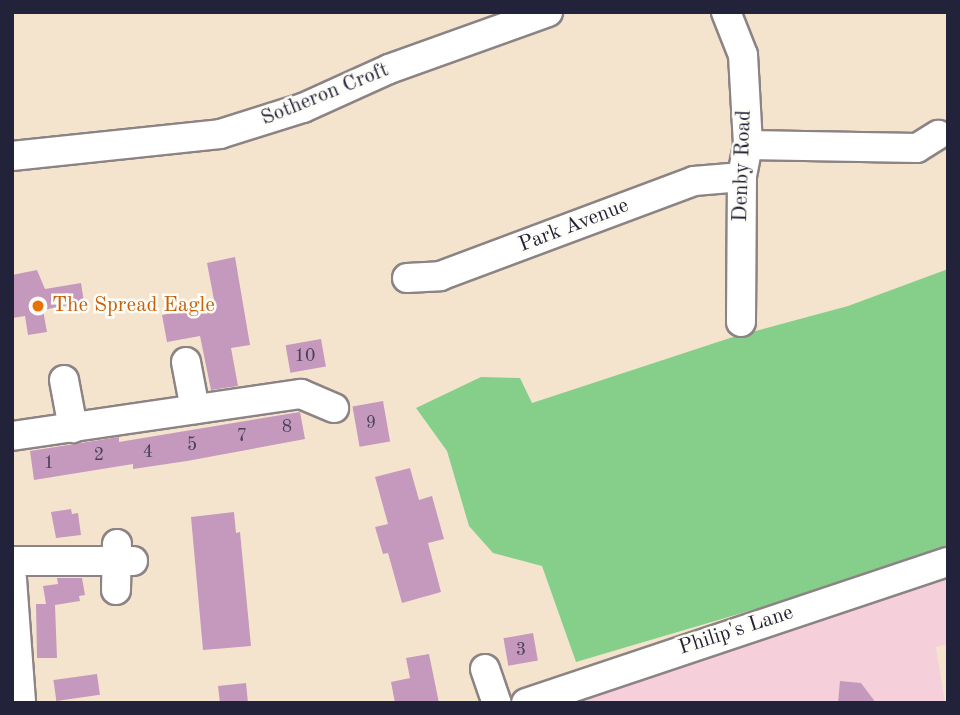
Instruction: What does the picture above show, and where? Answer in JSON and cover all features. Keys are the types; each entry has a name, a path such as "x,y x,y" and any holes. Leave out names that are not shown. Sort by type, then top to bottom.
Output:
{"street":[{"name":"Sotheron Croft","path":"12,156 220,134 303,108 389,69 548,12"},
{"name":"Denby Road","path":"726,12 743,55 748,145 741,177 741,322"},
{"path":"748,145 917,148 938,135"},
{"name":"Park Avenue","path":"407,278 440,276 694,181 741,177"},
{"path":"186,362 195,409"},
{"path":"64,380 73,428"},
{"path":"12,436 301,394 334,408"},
{"path":"12,561 122,555 116,590"},
{"name":"Philip's Lane","path":"526,703 948,562"},
{"path":"13,587 21,703"},
{"path":"485,669 497,703"}],"shaded area":[{"path":"948,576 948,644 936,647 945,703 548,703"}],"green space":[{"path":"948,269 948,552 576,662 542,566 493,553 469,526 447,451 416,408 481,377 520,378 532,403 733,337 848,306"}],"building":[{"path":"235,257 250,345 231,348 238,386 211,390 200,336 167,342 162,315 215,305 207,263"},
{"name":"The Spread Eagle","path":"37,270 45,289 81,283 84,302 43,310 47,332 28,335 25,316 12,318 12,275"},
{"path":"321,339 326,367 290,373 286,345"},
{"path":"383,401 390,441 360,447 352,406"},
{"path":"300,412 305,439 187,461 133,469 133,464 34,480 30,451 119,437 119,442"},
{"path":"410,468 419,500 432,496 444,539 428,543 441,592 402,603 388,553 383,554 375,527 388,524 375,477"},
{"path":"71,509 72,514 78,513 81,535 56,538 51,512"},
{"path":"234,512 236,533 240,532 251,646 203,650 191,517"},
{"path":"57,578 82,578 85,595 79,596 80,601 55,605 57,658 37,658 36,604 46,604 43,586 58,584"},
{"path":"533,633 538,661 508,666 503,638"},
{"path":"429,654 439,703 395,703 391,682 410,678 406,658"},
{"path":"97,674 100,695 56,701 53,680"},
{"path":"840,681 861,683 876,703 838,703"},
{"path":"246,683 248,703 220,703 218,686"}],"place":[{"name":"The Spread Eagle","path":"38,306"}]}
